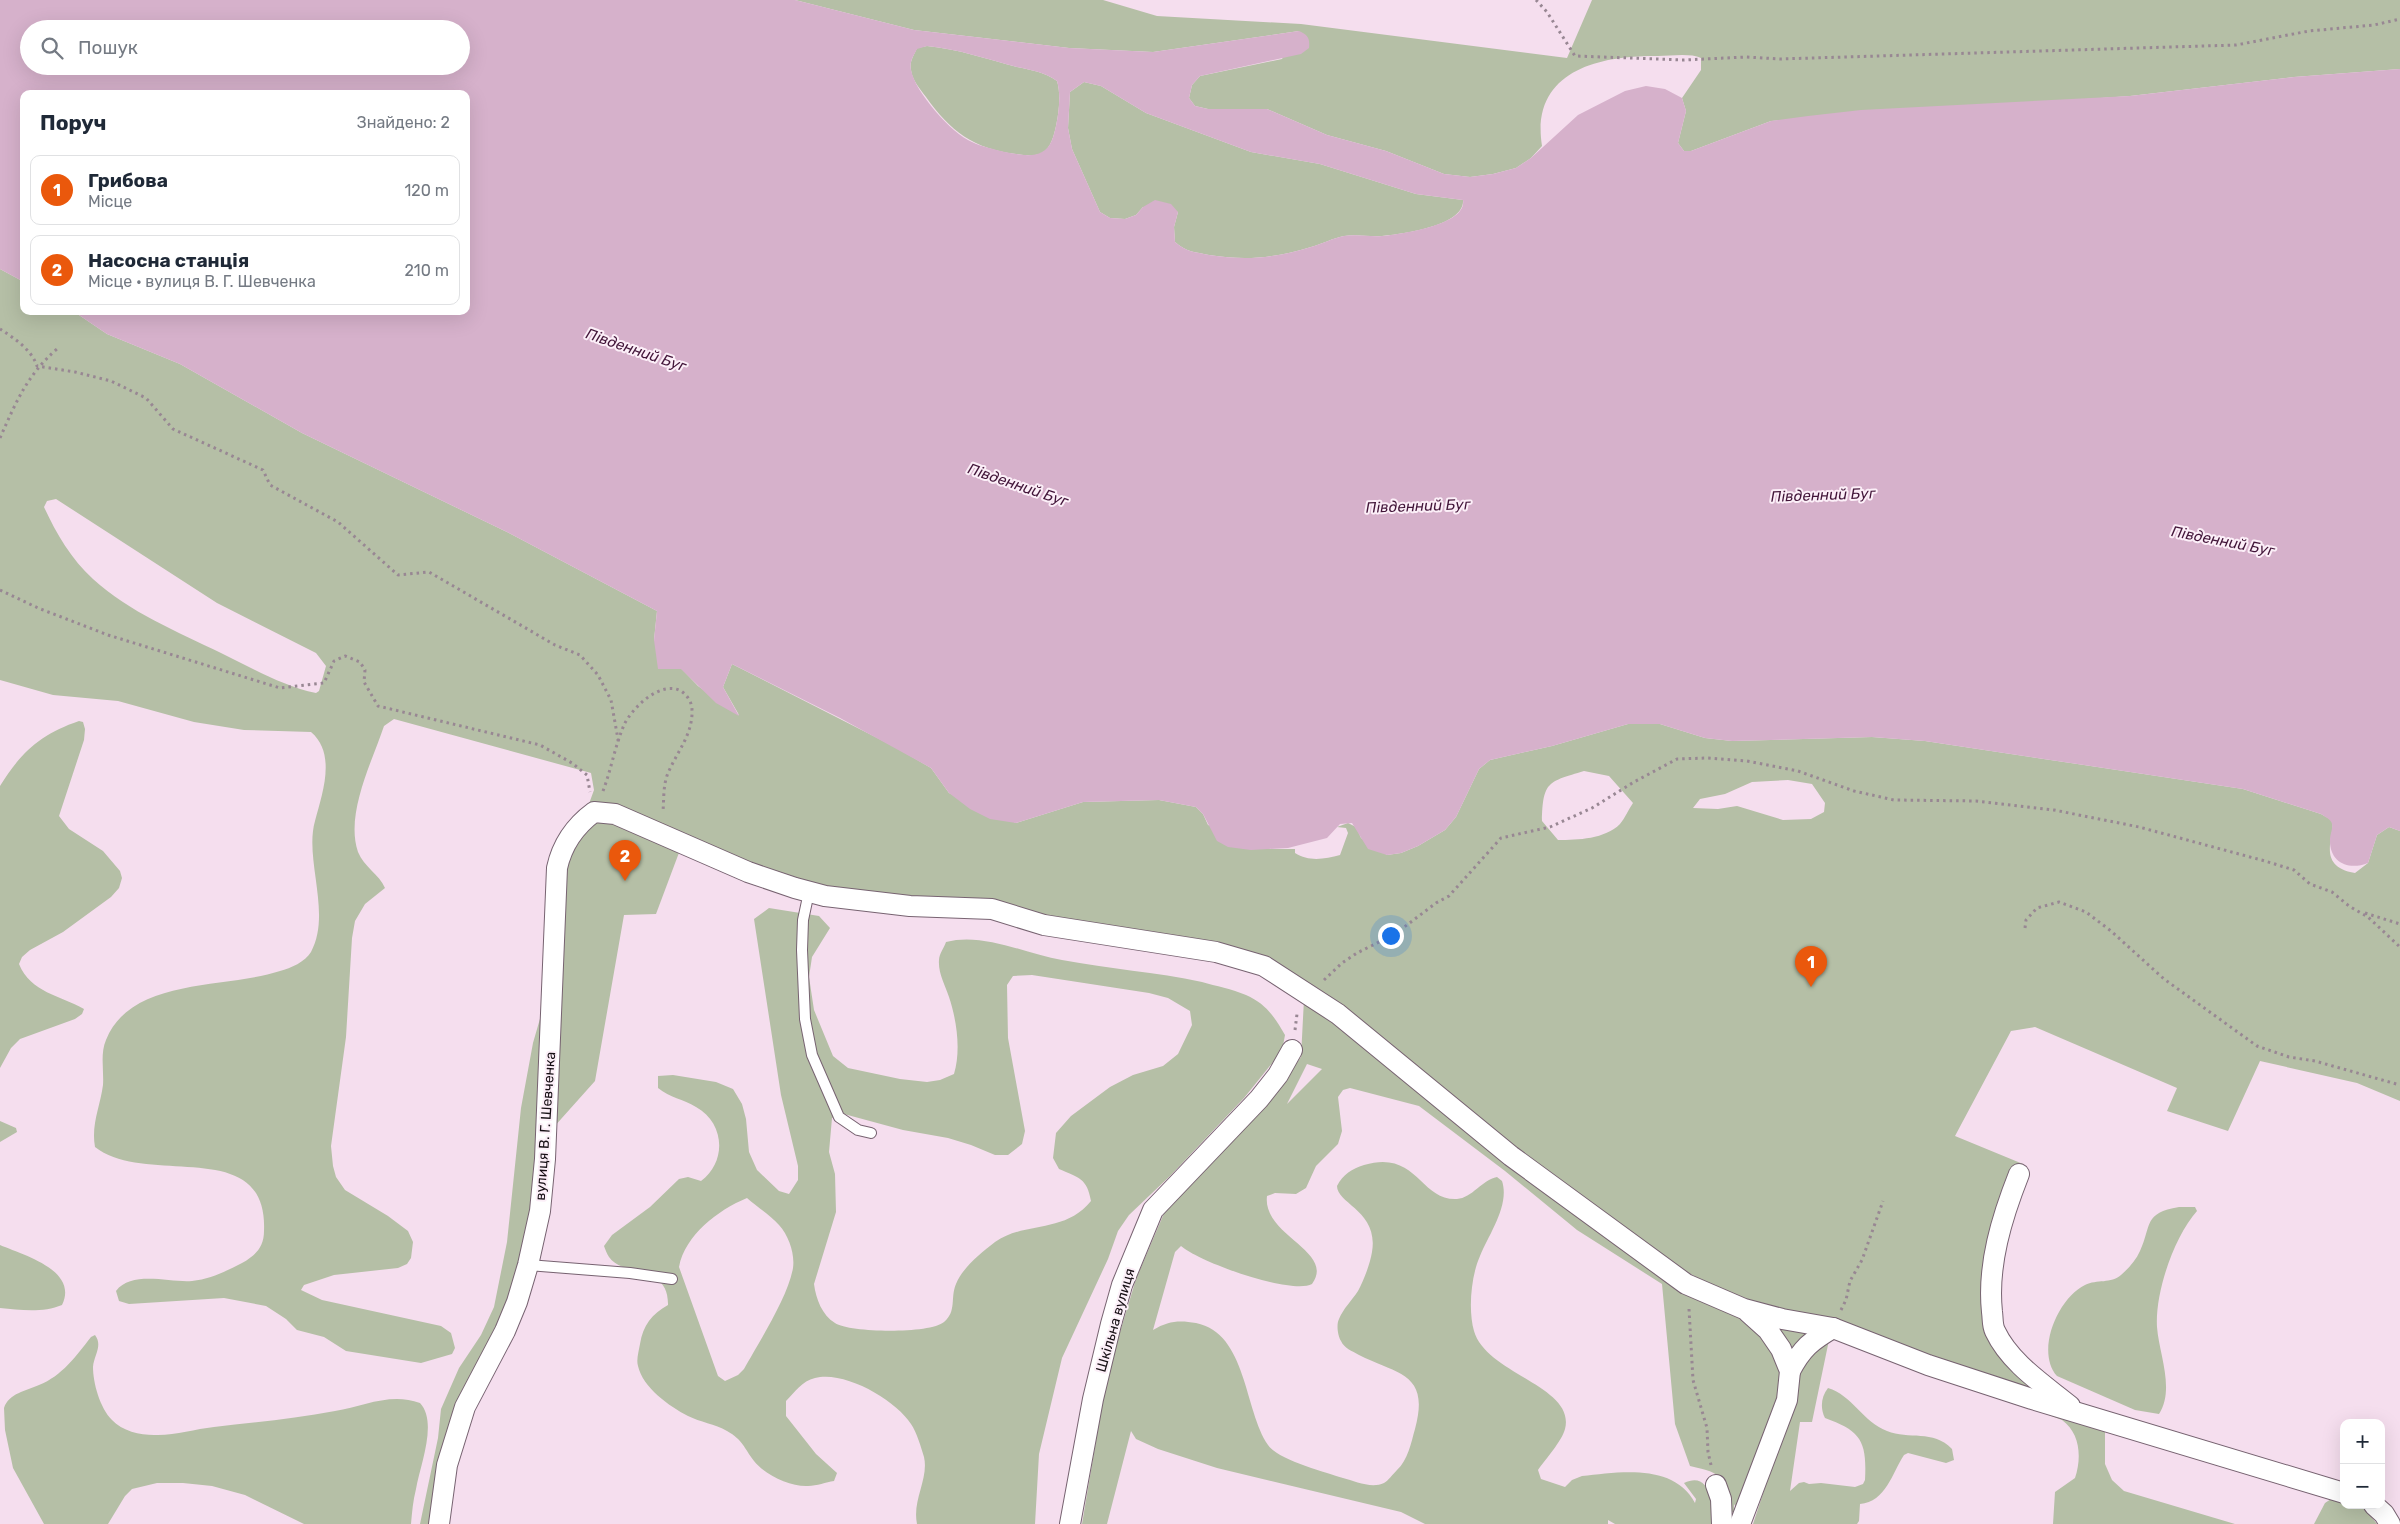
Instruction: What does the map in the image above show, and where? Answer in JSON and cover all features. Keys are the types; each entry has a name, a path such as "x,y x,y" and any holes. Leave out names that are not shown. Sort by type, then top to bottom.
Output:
{"street":[{"path":"594,812 615,814 748,872 809,892 852,900 992,909 1044,925 1216,952 1264,966 1338,1014 1511,1156 1686,1284 1744,1309 1782,1319 1833,1328 1928,1365 2340,1493"},
{"name":"вулиця В. Г. Шевченка","path":"439,1524 447,1465 465,1407 505,1332 528,1265 540,1210 546,1159 557,868 562,850 581,822 594,812"},
{"name":"Шкільна вулиця","path":"1070,1524 1094,1399 1122,1285 1153,1210 1259,1099 1278,1075 1292,1050"},
{"path":"2019,1174 1999,1236 1992,1270 1991,1302 1994,1329 2007,1350 2024,1370 2082,1414"},
{"path":"1744,1309 1768,1330 1782,1349 1790,1370"},
{"path":"1740,1524 1787,1400 1790,1370 1801,1350 1811,1341 1833,1328"},
{"path":"1716,1485 1721,1499 1722,1524"},
{"path":"2378,1509 2390,1524"}],"lane":[{"path":"809,892 803,920 802,950 805,1019 812,1055 839,1117 858,1130 871,1133"},
{"path":"528,1265 630,1273 672,1279"}],"path":[{"path":"1536,0 1547,12 1574,56 1684,60 1746,57 1780,59 2236,45 2308,31 2374,25 2400,19"},
{"path":"0,329 12,336 35,359 38,366"},
{"path":"0,438 16,402 38,366 57,348"},
{"path":"38,366 75,372 111,381 146,398 173,429 263,470 270,485 338,522 398,575 429,572 555,645 580,655 598,675 611,700 618,745"},
{"path":"0,590 38,608 108,635 280,688 324,683 334,661 346,656 360,662 365,670 364,682 378,706 540,745 572,763 586,775 594,812"},
{"path":"594,812 624,724 636,709 659,690 674,688 689,698 692,707 688,730 681,750 668,774 665,787 663,818 667,837"},
{"path":"1292,1050 1298,1008 1304,992 1319,988 1324,980 1342,963 1395,934 1436,903 1449,896 1501,838 1559,824 1592,808 1634,782 1677,759 1708,758 1746,761 1798,771 1854,791 1894,800 1986,802 2054,810 2140,827 2294,870 2310,884 2332,892 2368,917 2400,947"},
{"path":"2025,928 2026,920 2037,908 2059,902 2086,912 2111,931 2164,979 2258,1046 2290,1057 2315,1061 2400,1085"},
{"path":"2358,911 2400,924"},
{"path":"1833,1328 1846,1300 1850,1281 1862,1260 1882,1201"},
{"path":"1686,1284 1691,1318 1693,1380 1707,1428 1708,1452 1716,1485"}],"green space":[{"path":"795,0 1103,0 1157,16 1301,24 1567,58 1592,0 2400,0 2400,69 2294,77 2130,96 1771,121 1691,151 1684,151 1678,143 1686,111 1682,98 1701,70 1701,58 1686,55 1613,59 1592,64 1573,72 1558,84 1547,100 1541,121 1542,146 1531,158 1516,168 1470,177 1444,174 1386,151 1327,135 1267,109 1208,109 1195,106 1189,98 1192,85 1200,76 1282,59 1299,31 1153,52 1069,48 914,30"},
{"path":"927,46 939,47 1033,70 1048,75 1057,81 1059,97 1058,115 1053,137 1048,148 1042,153 1033,155 1001,152 975,143 954,129 935,109 912,74 911,61 917,48"},
{"path":"1084,82 1101,86 1146,113 1251,152 1320,164 1416,194 1463,200 1461,209 1454,216 1443,222 1417,231 1382,236 1344,236 1285,254 1236,258 1191,251 1175,242 1174,227 1178,212 1143,207 1136,215 1125,219 1110,218 1100,212 1072,149 1068,128 1070,92"},
{"path":"0,269 20,280 20,315 79,315 107,334 180,364 302,433 507,532 657,611 654,640 698,686 739,715 723,687 732,664 895,747 931,768 949,793 1016,823 1083,802 1159,800 1196,807 1203,814 1208,825 1270,849 1295,849 1295,853 1306,858 1340,855 1348,833 1346,828 1337,827 1348,823 1356,827 1361,838 1387,855 1401,853 1418,846 1445,830 1456,817 1479,769 1490,760 1552,746 1628,724 1660,724 1705,738 1732,741 1872,737 1925,741 2243,789 2321,814 2330,819 2333,825 2330,848 2334,863 2342,869 2355,873 2368,863 2377,835 2389,827 2400,831 2400,1101 2357,1083 2260,1061 2228,1131 2167,1111 2177,1088 2035,1027 2011,1031 1955,1136 2023,1164 2015,1173 1985,1322 2105,1431 2105,1464 2112,1480 2124,1491 2235,1524 2053,1524 2055,1492 2075,1478 2079,1454 2073,1432 2062,1420 1739,1299 1701,1280 1634,1241 1262,961 825,891 586,812 594,790 591,773 394,719 384,726 357,805 355,837 358,852 385,888 365,904 355,921 352,938 346,1037 331,1146 336,1177 345,1190 388,1216 408,1231 413,1242 411,1258 407,1264 398,1268 334,1275 304,1285 301,1290 322,1300 441,1326 451,1333 455,1348 452,1354 421,1363 346,1351 324,1337 297,1330 286,1319 266,1306 224,1298 129,1304 119,1301 116,1291 132,1281 141,1279 199,1280 218,1274 247,1260 255,1254 263,1242 264,1231 260,1201 247,1183 226,1173 201,1168 144,1164 118,1158 95,1147 94,1139 103,1085 104,1045 118,1020 136,1005 158,995 207,984 258,977 280,971 297,964 311,952 317,937 319,920 313,836 324,787 326,763 324,751 319,741 311,732 244,730 194,722 118,701 53,695 0,680","holes":["56,499 217,603 316,653 326,666 319,691 316,693 304,690 268,676 154,620 122,602 93,579 78,563 65,545 44,507 47,501","1584,771 1609,776 1633,803 1620,824 1607,833 1582,839 1558,840 1542,821 1546,791 1555,781","1788,780 1812,784 1825,803 1824,812 1811,819 1783,820 1737,806 1718,809 1693,808 1700,799 1725,794 1752,782"]},
{"path":"79,721 83,722 85,729 84,740 59,816 69,829 103,851 120,871 122,878 119,888 111,897 63,932 30,950 22,957 19,964 24,974 31,981 47,992 84,1009 82,1014 75,1019 20,1039 11,1048 0,1068 0,786 16,763 33,746 54,732"},
{"path":"605,819 680,850 656,914 624,915 595,1081 553,1128 563,865 591,823"},
{"path":"769,908 819,916 830,928 812,957 809,977 814,1010 833,1056 848,1068 900,1079 927,1082 940,1080 954,1074 958,1046 956,1026 952,1006 941,974 939,960 946,942 960,940 989,942 1062,960 1185,979 1230,989 1259,1002 1273,1016 1285,1035 1282,1051 1244,1098 1170,1176 1129,1215 1118,1231 1108,1259 1062,1358 1039,1454 1035,1524 917,1524 917,1506 925,1465 919,1440 911,1424 894,1406 882,1397 854,1383 840,1378 810,1379 802,1384 786,1401 786,1416 816,1454 837,1473 834,1481 801,1486 786,1482 765,1471 754,1461 740,1441 732,1434 693,1418 673,1407 651,1389 641,1374 637,1361 641,1337 649,1321 657,1312 668,1305 666,1292 661,1283 654,1277 625,1268 616,1263 609,1257 604,1246 612,1235 650,1207 679,1179 688,1177 701,1181 715,1164 719,1143 713,1123 706,1114 691,1104 658,1088 658,1076 673,1075 716,1082 733,1089 742,1104 746,1119 749,1152 757,1170 779,1191 789,1194 798,1180 798,1166 781,1095 754,919","holes":["1032,975 1149,993 1168,998 1190,1011 1192,1025 1178,1054 1163,1066 1133,1075 1110,1087 1071,1116 1056,1133 1053,1158 1059,1169 1081,1180 1089,1193 1091,1201 1080,1211 1057,1223 1019,1231 995,1242 963,1272 954,1289 951,1313 944,1322 936,1326 923,1329 890,1331 856,1329 835,1323 830,1320 820,1306 814,1284 836,1212 835,1174 829,1152 832,1118 844,1114 903,1130 948,1138 995,1155 1008,1155 1022,1144 1025,1131 1008,1038 1007,985 1013,976","747,1198 783,1229 792,1251 793,1268 779,1306 744,1369 738,1375 725,1381 718,1376 679,1267 682,1255 688,1244 704,1225 725,1209"]},
{"path":"548,991 529,1243 433,1524 420,1524 438,1438 441,1409 459,1368 481,1335 494,1307 507,1242 521,1108 533,1043"},
{"path":"1304,999 1665,1277 1705,1303 1741,1317 1758,1328 1781,1366 1781,1394 1740,1515 1734,1504 1734,1513 1727,1509 1724,1489 1720,1478 1716,1474 1690,1466 1675,1424 1662,1284 1577,1230 1505,1171 1419,1106 1350,1088 1343,1090 1338,1097 1342,1131 1338,1144 1316,1166 1306,1188 1296,1194 1275,1193 1267,1196 1268,1210 1275,1222 1307,1252 1314,1262 1317,1272 1312,1284 1301,1286 1285,1285 1245,1275 1206,1260 1181,1246 1175,1252 1153,1330 1174,1322 1196,1323 1213,1330 1225,1341 1235,1357 1260,1430 1268,1445 1281,1456 1302,1465 1368,1485 1384,1483 1401,1466 1409,1451 1419,1411 1418,1397 1414,1386 1408,1379 1398,1372 1351,1351 1344,1346 1340,1339 1338,1321 1365,1277 1371,1257 1373,1238 1364,1218 1343,1198 1337,1186 1342,1178 1352,1170 1364,1165 1382,1162 1396,1164 1407,1169 1434,1192 1445,1197 1457,1199 1467,1196 1497,1177 1502,1181 1504,1190 1503,1200 1474,1273 1471,1303 1472,1323 1482,1346 1511,1370 1544,1390 1557,1402 1565,1414 1563,1434 1538,1470 1541,1479 1565,1487 1572,1480 1582,1476 1629,1472 1645,1473 1674,1481 1686,1490 1695,1503 1696,1499 1684,1483 1693,1480 1700,1481 1709,1492 1715,1524 1615,1524 1608,1520 1608,1524 1425,1524 1401,1512 1217,1468 1158,1449 1136,1439 1131,1431 1107,1524 1082,1524 1107,1375 1136,1279 1165,1211 1218,1157 1279,1087 1301,1057","holes":["1307,1064 1322,1069 1287,1104"]},
{"path":"0,1121 16,1128 17,1132 0,1142"},
{"path":"2179,1207 2195,1207 2197,1211 2181,1235 2174,1250 2159,1298 2157,1327 2165,1371 2166,1394 2159,1414 2135,1410 2057,1376 2051,1365 2048,1353 2049,1340 2058,1313 2066,1301 2085,1285 2113,1280 2121,1275 2132,1264 2138,1254 2150,1222 2154,1217 2159,1213"},
{"path":"0,1245 34,1259 56,1273 63,1282 65,1293 62,1305 39,1310 0,1308"},
{"path":"1784,1323 1811,1327 1791,1362 1774,1331"},
{"path":"95,1335 98,1347 93,1373 96,1388 104,1409 116,1424 126,1430 137,1433 162,1435 290,1418 335,1411 388,1399 409,1400 420,1403 428,1421 428,1432 414,1498 411,1524 304,1524 245,1495 212,1486 157,1483 132,1489 125,1496 108,1524 44,1524 13,1468 5,1430 4,1408 6,1403 18,1393 47,1381 62,1371 91,1337"},
{"path":"1829,1340 1812,1422 1800,1422 1790,1491 1799,1483 1804,1482 1809,1484 1821,1483 1855,1487 1863,1484 1865,1480 1865,1456 1859,1439 1847,1428 1825,1418 1823,1414 1823,1399 1828,1388 1844,1396 1871,1421 1887,1431 1895,1434 1929,1437 1945,1443 1952,1449 1954,1460 1946,1463 1908,1453 1904,1455 1882,1492 1869,1502 1860,1504 1859,1521 1857,1524 1753,1524 1794,1399 1796,1368"},
{"path":"2334,1497 2340,1497 2340,1509 2365,1509 2377,1524 2314,1524 2325,1503"}],"water":[{"name":"Південний Буг","path":"0,0 795,0 914,30 1069,48 1153,52 1299,31 1308,37 1309,42 1309,48 1301,54 1200,76 1192,85 1189,98 1195,106 1208,109 1267,109 1327,135 1386,151 1444,174 1470,177 1516,168 1531,158 1578,115 1625,91 1646,86 1665,89 1682,98 1686,111 1678,143 1684,151 1691,151 1771,121 1808,116 1861,110 2130,96 2294,77 2400,69 2400,831 2389,827 2377,835 2368,863 2353,866 2341,863 2333,854 2330,839 2332,824 2328,818 2321,814 2243,789 1925,741 1872,737 1732,741 1705,738 1660,724 1628,724 1552,746 1490,760 1479,769 1456,817 1445,830 1418,846 1401,853 1387,855 1368,849 1352,823 1340,824 1327,838 1288,848 1251,850 1228,847 1217,841 1203,814 1196,807 1159,800 1083,802 1016,823 990,819 970,809 949,793 931,768 840,718 732,664 723,687 739,716 716,703 681,669 658,669 654,640 657,611 507,532 302,433 180,364 107,334 79,315 470,315 470,90 20,90 20,280 0,269","holes":["927,46 961,52 1038,72 1048,75 1057,81 1059,97 1058,115 1053,137 1048,148 1038,154 1029,155 984,147 964,138 945,122 919,89 911,70 912,59 917,49","1084,82 1101,86 1146,113 1251,152 1320,164 1416,194 1463,200 1461,209 1455,216 1431,227 1382,236 1344,236 1285,254 1236,258 1191,251 1175,242 1174,227 1178,212 1171,204 1155,200 1143,207 1136,215 1125,219 1110,218 1100,212 1072,149 1068,128 1070,92"]}],"place":[{"name":"Насосна станція","path":"625,881"},
{"name":"Грибова","path":"1811,987"}]}
